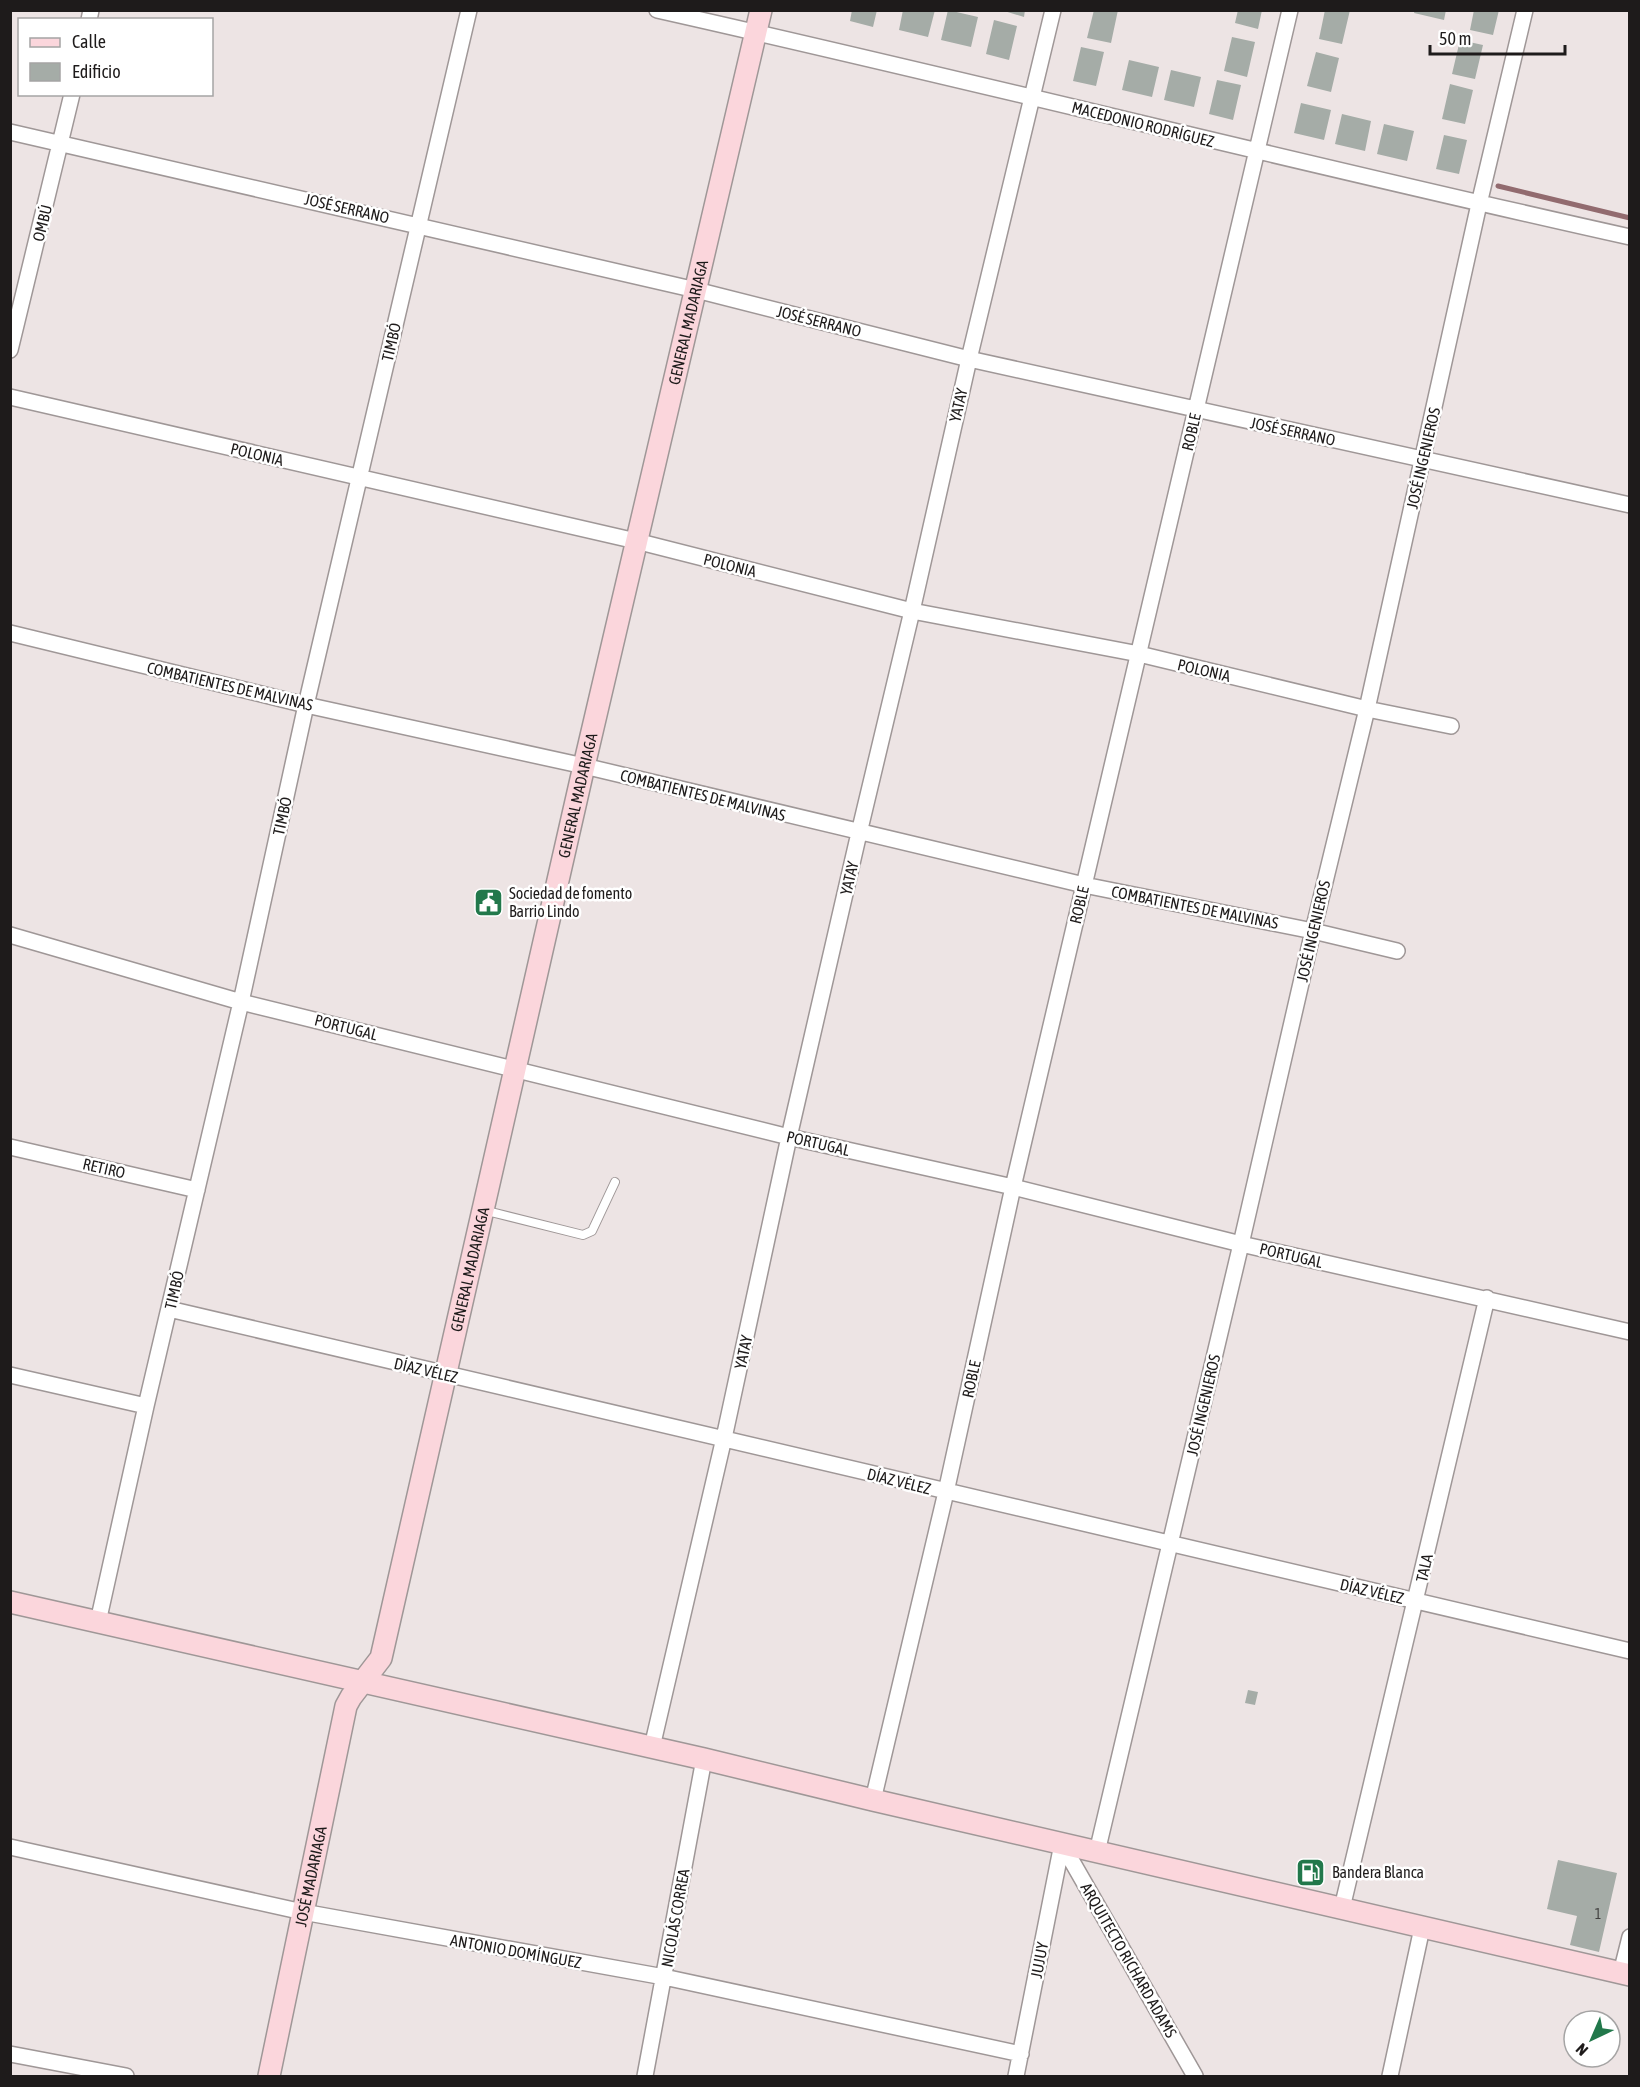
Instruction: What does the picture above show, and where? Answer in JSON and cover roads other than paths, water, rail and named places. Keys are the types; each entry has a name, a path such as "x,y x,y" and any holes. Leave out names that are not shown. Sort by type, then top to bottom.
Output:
{"street":[{"name":"TIMBÓ","path":"99,1622 146,1406 241,1002 306,705 469,10"},
{"name":"MACEDONIO RODRÍGUEZ","path":"657,10 1479,204 1629,237"},
{"name":"GENERAL MADARIAGA","path":"362,1681 381,1658 584,765 761,10"},
{"name":"YATAY","path":"652,1747 724,1438 789,1137 859,833 969,358 1053,10"},
{"name":"ROBLE","path":"873,1800 946,1492 1013,1188 1290,10"},
{"name":"JOSÉ INGENIEROS","path":"1097,1852 1367,709 1479,204 1525,10"},
{"name":"OMBÚ","path":"10,350 72,96"},
{"name":"JOSÉ SERRANO","path":"10,132 696,290 969,358 1629,505"},
{"name":"POLONIA","path":"10,397 636,541 912,611 1139,654 1367,709 1451,726"},
{"name":"COMBATIENTES DE MALVINAS","path":"10,633 306,705 584,765 859,833 1084,885 1313,931 1397,951"},
{"name":"PORTUGAL","path":"10,935 241,1002 789,1137 1629,1332"},
{"name":"RETIRO","path":"10,1147 197,1190"},
{"name":"TALA","path":"1342,1908 1487,1298"},
{"name":"DÍAZ VÉLEZ","path":"169,1309 1629,1651"},
{"path":"10,1375 146,1406"},
{"path":"10,1602 652,1747 1625,1974 1629,1937"},
{"name":"JOSÉ MADARIAGA","path":"270,2076 346,1706 362,1681"},
{"name":"NICOLÁS CORREA","path":"645,2076 704,1759"},
{"name":"JUJUY","path":"1016,2076 1062,1844"},
{"name":"ARQUITECTO RICHARD ADAMS","path":"1062,1844 1195,2076"},
{"name":"ANTONIO DOMÍNGUEZ","path":"10,1847 303,1912 664,1977 1021,2054"},
{"path":"1390,2076 1422,1928"},
{"path":"10,2054 126,2076"}],"lane":[{"path":"483,1210 583,1235 592,1231 615,1182"}],"waterway":[{"path":"1498,186 1630,218"}],"place":[{"name":"Sociedad de fomento Barrio Lindo","path":"488,902"},
{"name":"Bandera Blanca","path":"1311,1872"}]}
